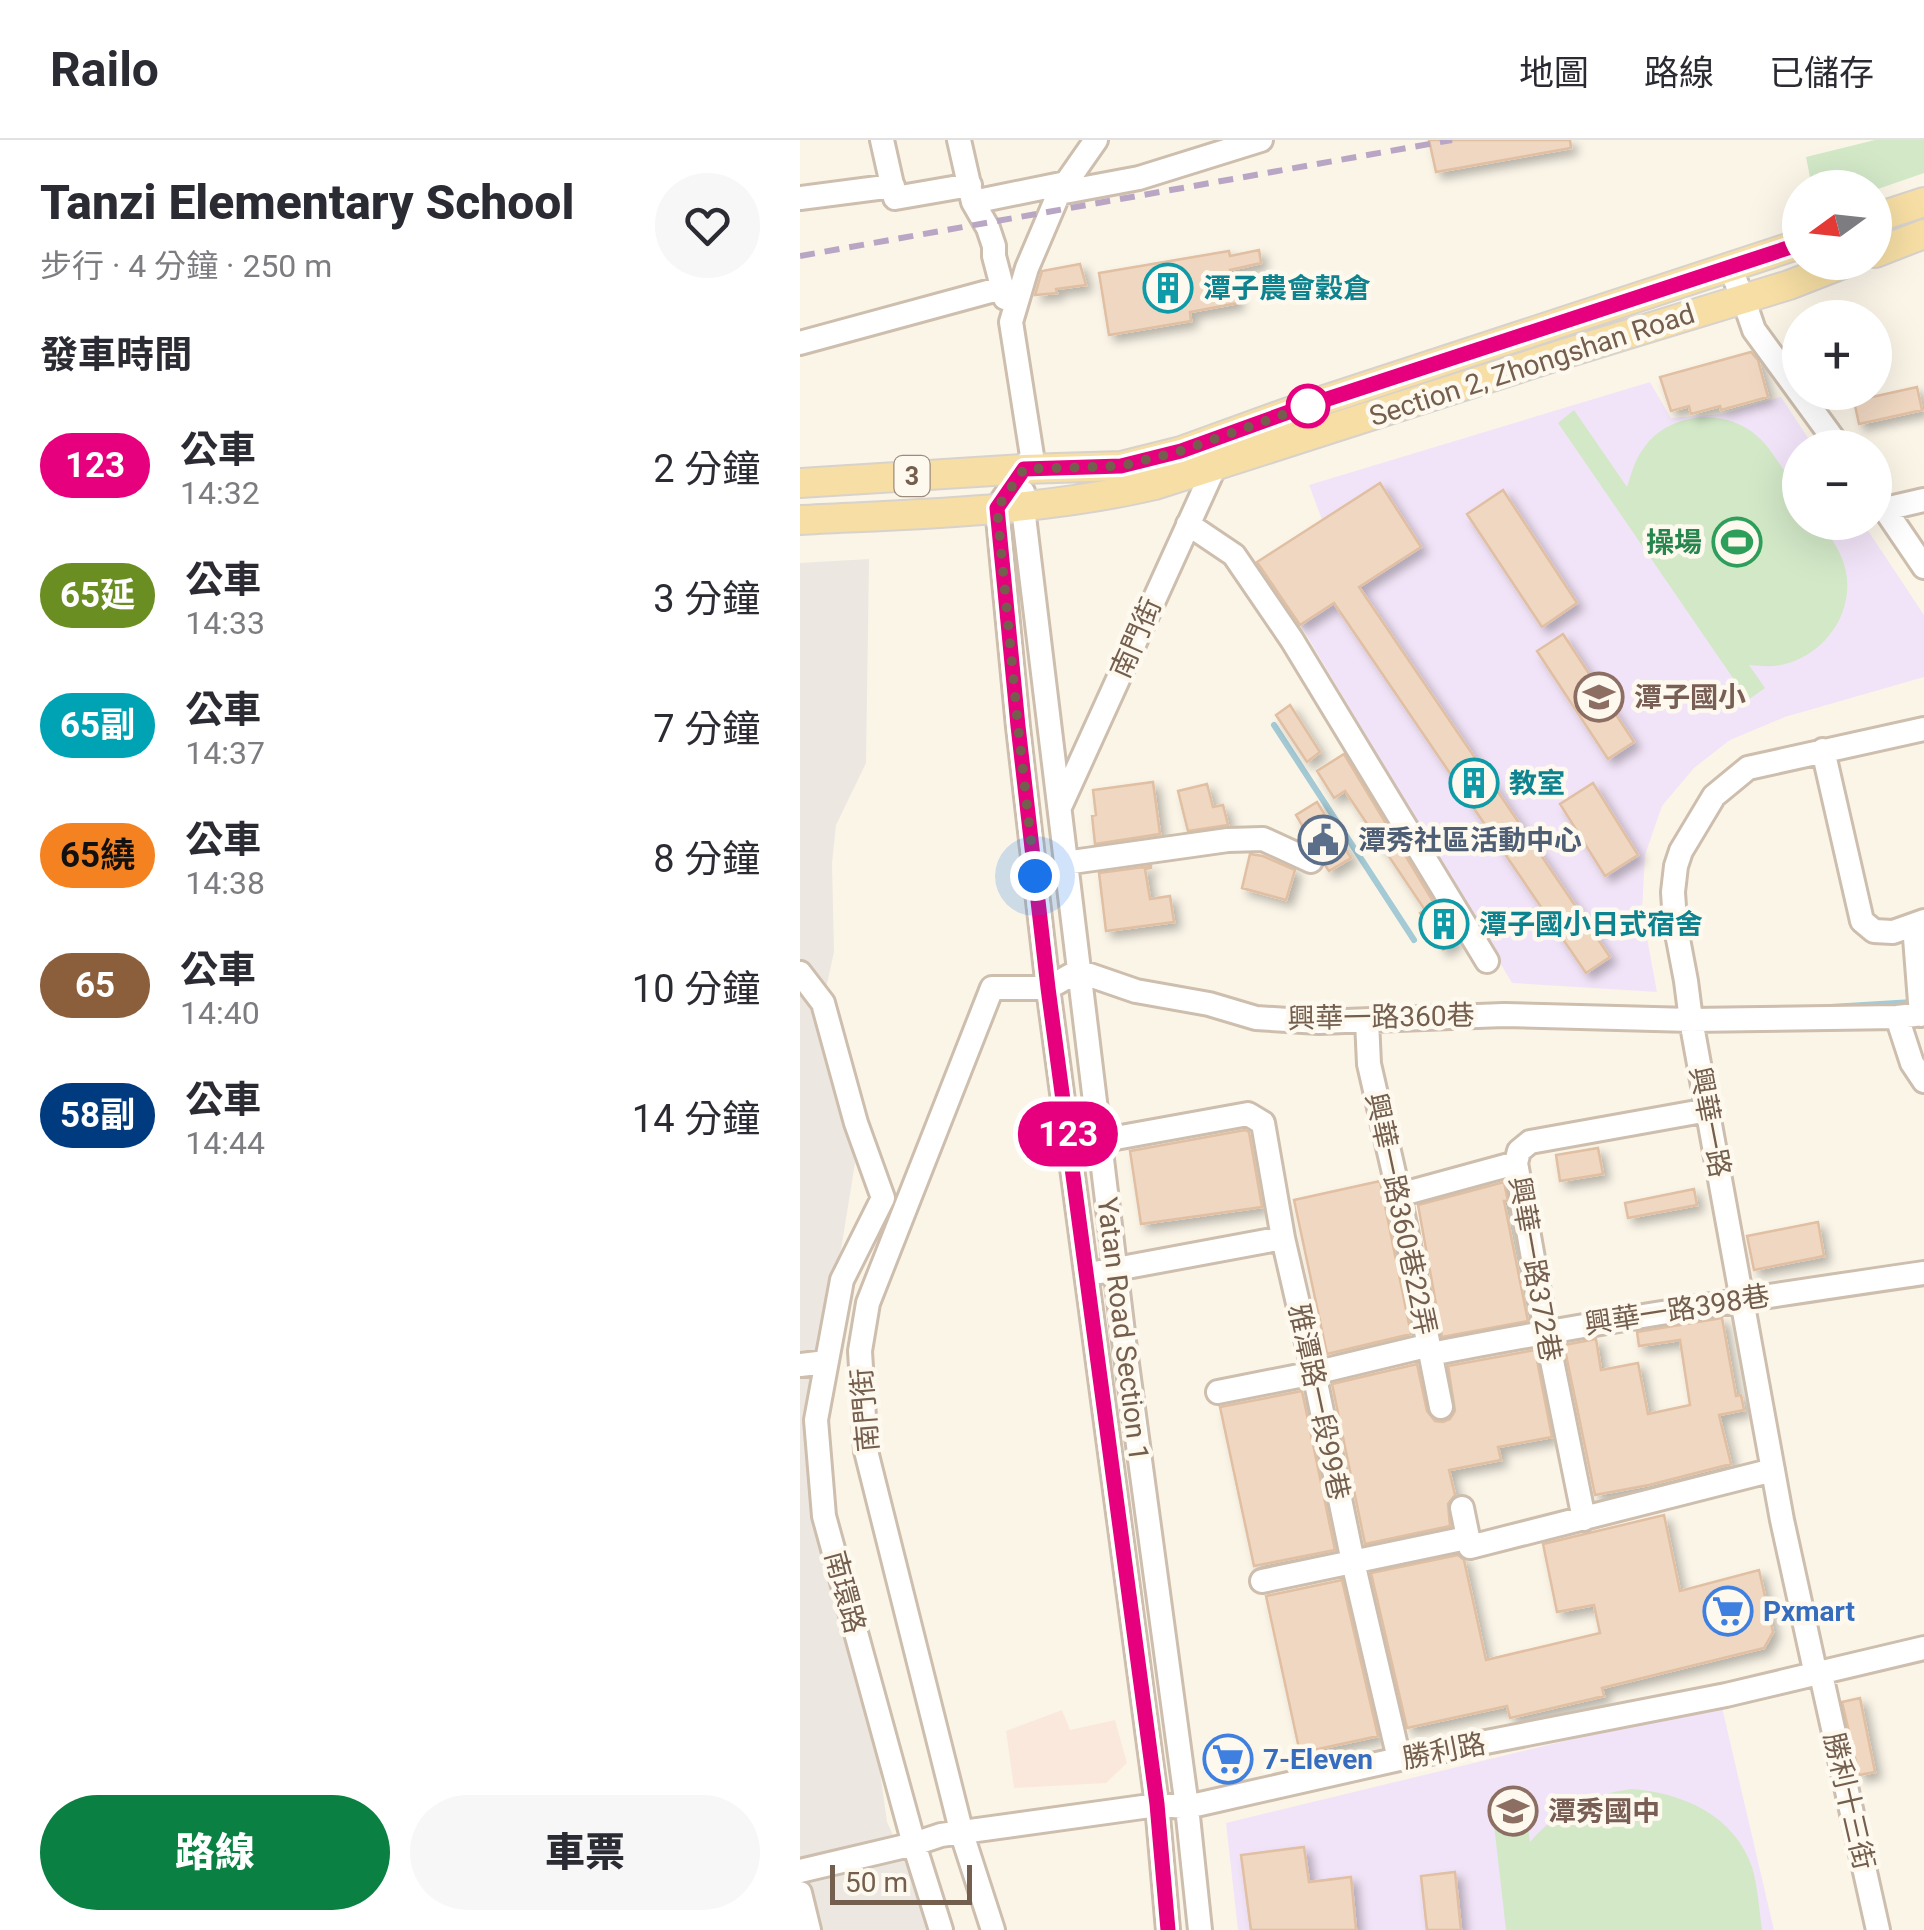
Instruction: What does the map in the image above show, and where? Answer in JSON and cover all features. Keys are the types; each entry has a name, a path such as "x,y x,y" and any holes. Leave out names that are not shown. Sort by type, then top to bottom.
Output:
{"main road":[{"path":"1892,212 1924,202"},
{"path":"1892,246 1924,234"},
{"name":"Section 2, Zhongshan Road","path":"800,483 1121,466 1181,451 1782,250"},
{"name":"Section 2, Zhongshan Road","path":"800,520 1010,508 1155,486 1802,280"}],"street":[{"path":"882,140 895,198 1062,188 1139,178 1261,140"},
{"name":"Yatan Road Section 1","path":"959,140 971,193 994,246 1011,322 1032,456 1010,508 1018,726 1048,988 1157,1804 1168,1930"},
{"path":"1011,322 1027,268 1062,188 1096,140"},
{"path":"800,198 893,186"},
{"path":"1729,266 1754,330 1827,430"},
{"path":"800,343 1002,288"},
{"name":"南門街","path":"1058,810 1215,466"},
{"path":"1892,501 1924,500"},
{"name":"Yatan Road Section 1","path":"1010,508 1058,810 1200,1930"},
{"path":"1892,519 1924,566"},
{"path":"1188,524 1234,555 1292,640 1486,961"},
{"name":"興華一路","path":"1816,1675 1782,1520 1674,923 1673,892 1682,850 1714,796 1738,774 1748,768 1823,750 1923,740"},
{"path":"1823,750 1862,920 1874,931 1893,932 1919,923 1921,1006"},
{"path":"1065,863 1228,840 1263,840 1311,861"},
{"path":"1048,988 1078,970"},
{"name":"興華一路360巷","path":"1078,970 1136,991 1209,1004 1256,1018 1367,1022 1504,1015 1691,1020 1897,1017 1921,1006"},
{"name":"南環路","path":"800,973 823,1003 856,1123 883,1198 842,1280 826,1362 816,1420 824,1516 941,1930"},
{"name":"南門街","path":"993,1930 962,1834 866,1451 860,1351 868,1303 992,988 1048,988"},
{"path":"1897,1017 1912,1062 1924,1082"},
{"name":"興華一路360巷22弄","path":"1367,1022 1370,1064 1399,1196 1424,1351 1441,1407"},
{"name":"興華一路372巷","path":"1584,1519 1516,1162 1520,1151 1530,1142 1708,1110"},
{"name":"雅潭路一段99巷","path":"1099,1141 1248,1114 1263,1123 1283,1238 1352,1562 1399,1759"},
{"path":"1399,1196 1516,1162"},
{"path":"1087,1273 1283,1238"},
{"name":"興華一路398巷","path":"1218,1392 1424,1351 1924,1273"},
{"path":"800,1365 826,1362"},
{"path":"1462,1508 1470,1546 1774,1470"},
{"path":"800,1518 824,1516"},
{"path":"1262,1581 1457,1540"},
{"name":"勝利路","path":"800,1870 941,1835 1157,1804 1187,1807 1399,1759 1726,1696 1924,1648"},
{"name":"勝利十三街","path":"1816,1675 1822,1679 1878,1930"},
{"path":"800,1893 809,1930"}],"shaded area":[{"name":"潭子國小","path":"1650,382 1671,418 1722,414 1781,397 1782,410 1790,410 1803,430 1782,430 1782,540 1874,540 1924,615 1924,677 1785,717 1730,740 1694,768 1662,806 1645,855 1642,911 1657,992 1512,983 1262,560 1324,525 1309,485"},
{"path":"869,559 866,763 836,825 832,863 834,952 821,1011 855,1163 839,1262 814,1363 821,1481 862,1643 887,1822 936,1930 800,1930 800,563"},
{"name":"潭秀國中","path":"1721,1703 1774,1930 1238,1930 1226,1823"},
{"path":"1062,1710 1070,1730 1115,1720 1127,1763 1106,1783 1014,1788 1006,1731"}],"green space":[{"path":"1875,140 1924,140 1924,173 1892,184 1892,170 1809,170 1806,157"},
{"path":"1574,410 1627,487 1646,445 1657,434 1684,420 1730,421 1761,439 1782,467 1782,540 1832,540 1844,564 1846,598 1835,628 1812,652 1797,660 1777,666 1749,665 1765,688 1748,700 1558,423"},
{"path":"1632,1789 1688,1802 1733,1833 1752,1867 1762,1930 1506,1930 1493,1816 1526,1812 1530,1842 1552,1820 1576,1805"}],"building":[{"path":"1429,140 1570,140 1571,148 1436,172"},
{"name":"潭子農會穀倉","path":"1259,250 1261,263 1230,270 1238,303 1190,312 1191,321 1109,335 1099,273 1229,251 1230,256"},
{"path":"1080,264 1086,285 1035,295 1042,271"},
{"path":"1751,352 1758,360 1768,397 1721,410 1720,406 1691,414 1689,406 1671,411 1660,377"},
{"path":"1917,387 1922,410 1859,424 1856,410 1892,410 1892,393"},
{"path":"1380,483 1421,547 1359,587 1610,957 1586,973 1334,603 1300,625 1257,562"},
{"path":"1503,490 1577,603 1542,627 1467,514"},
{"path":"1563,634 1634,742 1608,759 1537,651"},
{"path":"1290,705 1320,752 1307,762 1276,715"},
{"path":"1344,754 1457,941 1443,950 1420,913 1425,910 1345,791 1334,798 1317,771"},
{"path":"1153,782 1160,834 1095,844 1093,790"},
{"path":"1593,783 1638,855 1605,876 1560,804"},
{"path":"1207,784 1213,807 1223,805 1228,825 1188,831 1178,791"},
{"name":"潭秀社區活動中心","path":"1317,802 1351,858 1329,871 1324,853 1314,846 1296,815"},
{"path":"1250,854 1295,870 1286,900 1242,888"},
{"path":"1151,866 1145,869 1150,899 1170,896 1174,922 1106,931 1099,873"},
{"path":"1249,1132 1262,1207 1141,1224 1130,1151"},
{"path":"1598,1148 1603,1174 1560,1181 1556,1155"},
{"path":"1380,1181 1411,1334 1327,1354 1294,1200"},
{"path":"1504,1182 1508,1201 1504,1201 1528,1321 1442,1337 1418,1205"},
{"path":"1694,1189 1697,1205 1628,1218 1625,1203"},
{"path":"1818,1222 1824,1256 1754,1270 1747,1236"},
{"path":"1722,1318 1736,1396 1741,1395 1744,1410 1719,1415 1731,1464 1595,1495 1564,1345 1596,1339 1601,1370 1638,1363 1648,1414 1690,1405 1680,1340 1639,1346 1637,1332"},
{"path":"1535,1350 1552,1437 1498,1447 1501,1460 1449,1470 1455,1495 1448,1504 1450,1526 1365,1544 1332,1384 1417,1364 1427,1411 1435,1421 1443,1422 1455,1411 1448,1366"},
{"path":"1302,1391 1335,1550 1254,1566 1220,1407"},
{"path":"1664,1515 1680,1591 1759,1570 1773,1632 1764,1648 1602,1688 1604,1696 1510,1718 1507,1706 1407,1728 1371,1573 1458,1555 1464,1560 1486,1660 1600,1633 1594,1605 1557,1612 1543,1544"},
{"path":"1342,1580 1378,1736 1300,1753 1266,1596"},
{"path":"1860,1698 1875,1772 1859,1775 1842,1702"},
{"path":"1304,1847 1309,1882 1351,1877 1356,1930 1251,1930 1241,1855"},
{"path":"1455,1872 1461,1930 1427,1930 1421,1876"}],"waterway":[{"path":"1274,725 1414,940"},
{"path":"1831,1007 1913,1002"}],"railway":[{"path":"800,256 1452,140"}],"bus line":[{"name":"123","path":"1168,1930 1157,1804 1044,950 997,508 1024,469 1121,466 1181,451 1782,250"}],"place":[{"name":"潭子農會穀倉","path":"1168,288"},
{"name":"操場","path":"1737,542"},
{"name":"潭子國小","path":"1599,697"},
{"name":"教室","path":"1474,783"},
{"name":"潭秀社區活動中心","path":"1323,840"},
{"name":"潭子國小日式宿舍","path":"1444,924"},
{"name":"Pxmart","path":"1728,1611"},
{"name":"7-Eleven","path":"1228,1759"},
{"name":"潭秀國中","path":"1513,1811"}],"route":[{"path":"1035,876 997,508 1024,469 1121,466 1181,451 1308,406"}]}
